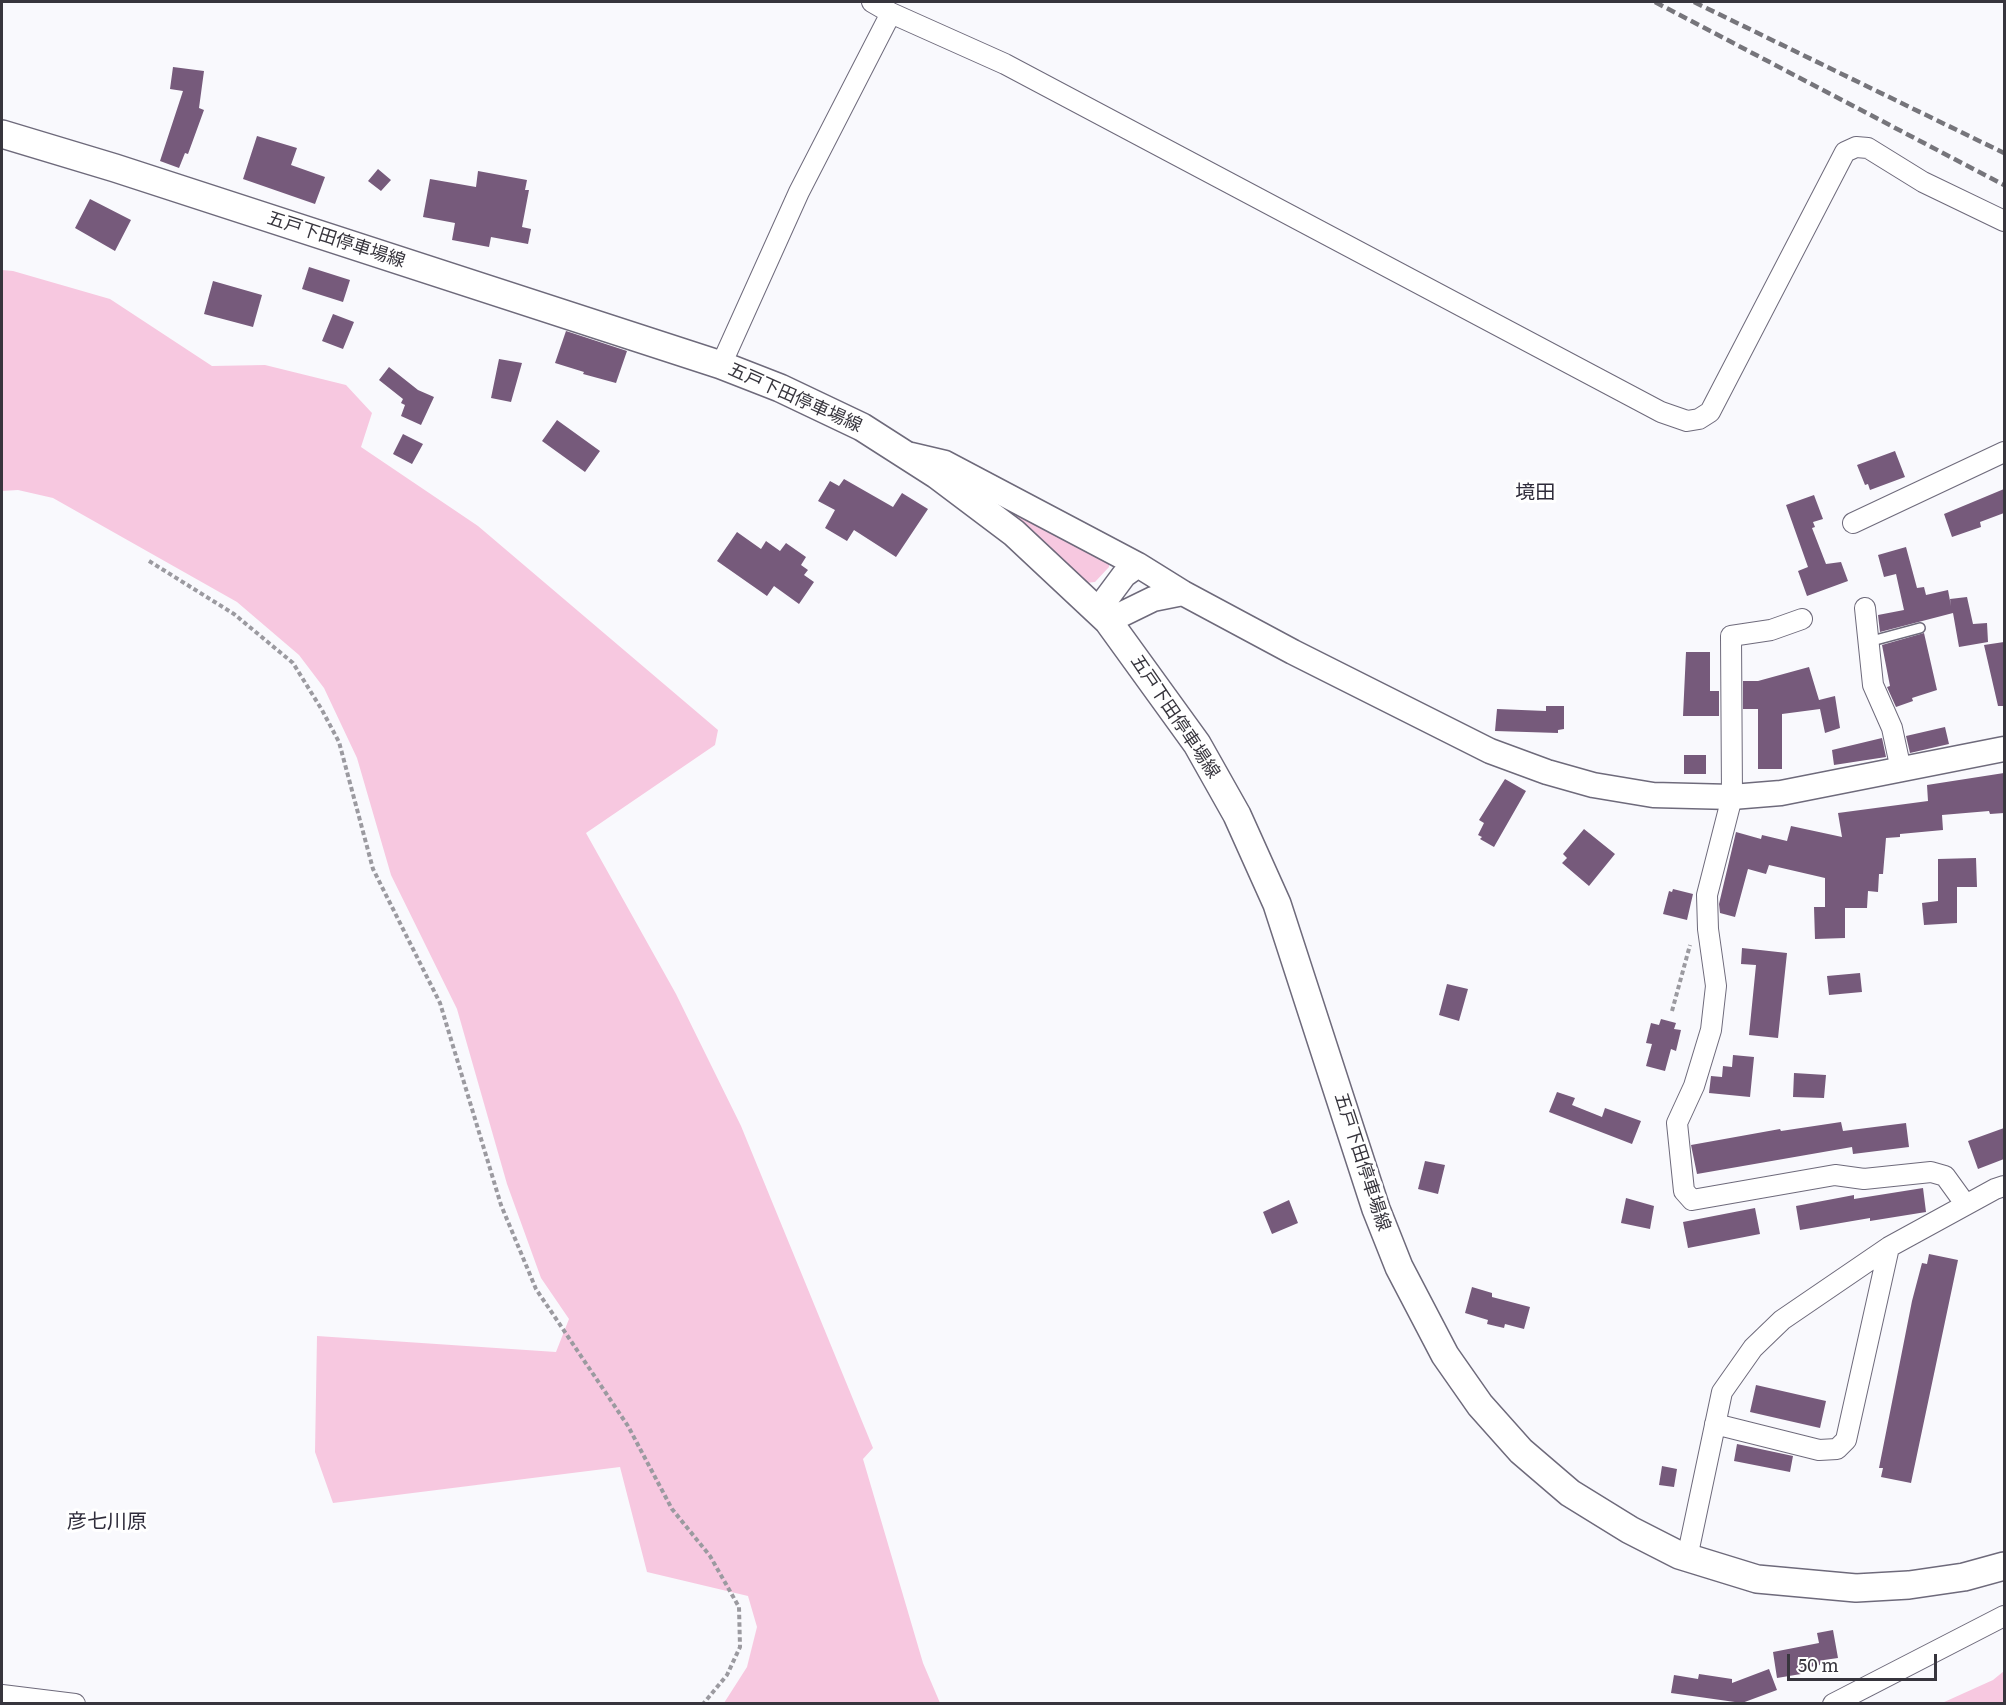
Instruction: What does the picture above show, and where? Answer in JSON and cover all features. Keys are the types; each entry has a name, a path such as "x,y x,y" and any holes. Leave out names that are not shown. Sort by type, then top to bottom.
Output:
{"main road":[{"name":"五戸下田停車場線","path":"2,134 115,168 721,365 780,388 862,427 937,475 1014,533 1103,616 1197,744 1237,814 1277,904 1376,1209 1399,1267 1445,1355 1479,1405 1521,1451 1570,1493 1630,1530 1687,1558 1757,1579 1856,1588 1942,1581 2004,1566"}],"street":[{"path":"872,2 891,13 1005,64 1661,412 1687,421 1710,412 1845,152 1856,147 1868,148 1923,182 2004,220"},
{"path":"721,365 799,192 891,13"},
{"path":"1853,523 2004,452"},
{"path":"902,453 945,463 1138,565 1183,593 1293,652 1490,751 1547,772 1593,785 1653,795 1732,797 1781,793 2004,749"},
{"path":"1103,616 1124,575 1138,565"},
{"path":"1103,616 1153,599 1183,593"},
{"path":"1865,608 1873,685 1892,728 1901,770"},
{"path":"1802,619 1771,630 1731,636 1732,797 1707,895 1708,929 1716,986 1711,1030 1694,1086 1677,1123 1684,1191 1692,1200 1835,1175 1864,1179 1931,1172 1945,1176 1966,1205"},
{"path":"1687,1558 1722,1392 1753,1348 1782,1320 1888,1247 2004,1186"},
{"path":"1715,1424 1819,1450 1837,1449 1846,1440 1888,1247"},
{"path":"1833,1704 2004,1616"},
{"path":"2,1695 75,1704"}],"lane":[{"path":"1868,642 1920,628"}],"path":[{"path":"149,561 234,614 293,663 339,742 373,869 440,1004 501,1205 536,1289 628,1426 672,1509 710,1556 739,1607 740,1647 727,1675 702,1704"},
{"path":"1672,1011 1693,934"}],"shaded area":[{"path":"2,270 13,271 110,299 212,366 265,365 346,385 372,413 361,447 478,526 718,730 715,745 586,833 676,994 741,1126 873,1448 863,1459 923,1663 940,1703 724,1703 747,1667 757,1627 748,1596 647,1572 620,1467 333,1503 315,1452 317,1336 556,1352 569,1319 541,1278 507,1184 457,1009 391,875 357,758 324,688 299,655 237,602 53,498 18,490 2,491"},
{"path":"1021,510 1109,558 1109,567 1095,582 1085,583 1014,517"},
{"path":"2004,1671 2004,1703 1942,1703 1993,1680"}],"building":[{"path":"173,67 204,71 199,108 204,110 188,154 185,153 179,168 160,161 183,91 170,89"},
{"path":"257,136 297,148 291,165 325,177 315,204 243,179"},
{"path":"378,169 391,180 381,191 368,181"},
{"path":"478,171 527,180 525,190 529,190 522,227 531,229 528,244 491,237 489,247 452,240 455,223 423,217 430,179 476,187"},
{"path":"90,199 131,220 115,251 75,228"},
{"path":"309,267 350,280 343,302 302,289"},
{"path":"213,281 262,295 253,327 204,314"},
{"path":"333,314 354,322 343,349 322,341"},
{"path":"566,331 627,351 616,383 555,363"},
{"path":"499,359 522,363 511,402 491,398"},
{"path":"389,367 418,390 434,397 421,425 401,416 405,405 401,403 403,399 379,380"},
{"path":"557,420 600,451 585,472 542,441"},
{"path":"403,434 423,444 412,464 393,454"},
{"path":"1895,451 1905,477 1870,490 1868,484 1865,485 1857,465"},
{"path":"844,479 893,507 902,493 928,509 896,557 854,530 847,541 825,528 835,510 818,501 830,481 839,486"},
{"path":"2004,489 2004,513 1980,522 1981,527 1952,537 1944,514"},
{"path":"1814,495 1823,519 1813,522 1815,527 1812,528 1826,564 1841,562 1848,581 1807,596 1798,571 1808,567 1786,505"},
{"path":"737,532 761,549 766,541 780,551 786,543 806,557 801,565 808,570 804,575 814,582 799,604 774,586 767,596 717,561"},
{"path":"1906,547 1917,588 1924,587 1926,595 1948,590 1951,606 1950,599 1967,597 1973,624 1987,623 1988,642 1959,647 1953,613 1880,632 1878,615 1904,610 1896,574 1884,577 1878,555"},
{"path":"1924,633 1937,690 1912,698 1913,701 1896,707 1887,687 1890,686 1882,645"},
{"path":"2004,642 2004,706 1998,706 1984,645"},
{"path":"1686,652 1710,652 1710,691 1719,691 1719,716 1683,716"},
{"path":"1809,667 1819,700 1835,696 1840,728 1825,733 1820,709 1782,714 1782,769 1758,769 1758,709 1743,709 1743,681 1758,681"},
{"path":"1546,706 1564,706 1564,729 1558,730 1558,733 1495,731 1497,709 1546,711"},
{"path":"1945,727 1949,744 1910,753 1906,736"},
{"path":"1882,738 1886,757 1834,765 1832,750"},
{"path":"1684,755 1706,755 1706,774 1684,774"},
{"path":"2004,773 2004,813 1990,814 1989,811 1942,815 1943,830 1900,834 1900,837 1886,838 1883,874 1879,874 1878,892 1868,891 1867,908 1845,908 1845,938 1815,939 1814,907 1825,907 1825,878 1769,865 1766,874 1748,869 1735,917 1720,913 1719,904 1736,832 1761,839 1762,835 1787,841 1791,826 1842,837 1838,813 1928,801 1927,785"},
{"path":"1505,779 1526,791 1494,847 1480,839 1482,837 1478,835 1484,823 1479,820"},
{"path":"1584,829 1615,854 1589,886 1562,863 1567,858 1563,854"},
{"path":"1976,858 1977,887 1957,887 1957,923 1924,925 1922,903 1938,901 1938,859"},
{"path":"1673,889 1693,894 1687,920 1663,914 1669,891 1672,892"},
{"path":"1742,948 1787,953 1778,1038 1749,1035 1756,965 1741,964"},
{"path":"1860,973 1862,992 1829,995 1827,976"},
{"path":"1447,984 1468,989 1459,1021 1439,1015"},
{"path":"1661,1019 1676,1023 1674,1029 1681,1030 1676,1051 1671,1049 1665,1071 1646,1066 1652,1044 1646,1043 1651,1023 1659,1025"},
{"path":"1733,1055 1754,1057 1750,1097 1709,1093 1711,1076 1722,1077 1723,1066 1732,1067"},
{"path":"1794,1073 1826,1075 1824,1098 1793,1097"},
{"path":"1557,1092 1575,1098 1572,1105 1602,1117 1605,1108 1641,1121 1632,1144 1549,1112"},
{"path":"1841,1122 1843,1131 1906,1123 1909,1147 1853,1154 1852,1147 1697,1174 1691,1145 1780,1129 1781,1131"},
{"path":"2004,1128 2004,1159 1978,1169 1968,1141"},
{"path":"1425,1161 1445,1165 1438,1194 1418,1189"},
{"path":"1923,1188 1926,1212 1870,1221 1870,1218 1800,1230 1796,1206 1854,1195 1854,1199"},
{"path":"1626,1198 1654,1206 1650,1229 1621,1223"},
{"path":"1289,1200 1298,1223 1272,1234 1263,1212"},
{"path":"1755,1208 1760,1234 1688,1248 1683,1222"},
{"path":"1929,1254 1958,1260 1911,1483 1881,1477 1883,1468 1879,1468 1912,1301 1922,1263 1927,1264"},
{"path":"1472,1287 1492,1293 1492,1297 1530,1307 1524,1329 1505,1324 1504,1328 1487,1324 1488,1320 1465,1313"},
{"path":"1756,1385 1826,1401 1820,1428 1750,1412"},
{"path":"1737,1444 1793,1456 1790,1472 1734,1461"},
{"path":"1662,1466 1677,1469 1674,1487 1659,1485"},
{"path":"1833,1630 1838,1658 1824,1660 1825,1664 1800,1669 1801,1674 1777,1678 1773,1652 1819,1643 1817,1633"},
{"path":"1769,1669 1777,1690 1742,1703 1671,1693 1674,1675 1698,1679 1699,1674 1732,1679 1732,1683"}],"railway":[{"path":"1655,2 2004,185"},
{"path":"1694,2 2004,153"}],"district":[{"name":"境田","path":"1535,493"},
{"name":"彦七川原","path":"107,1522"}]}
